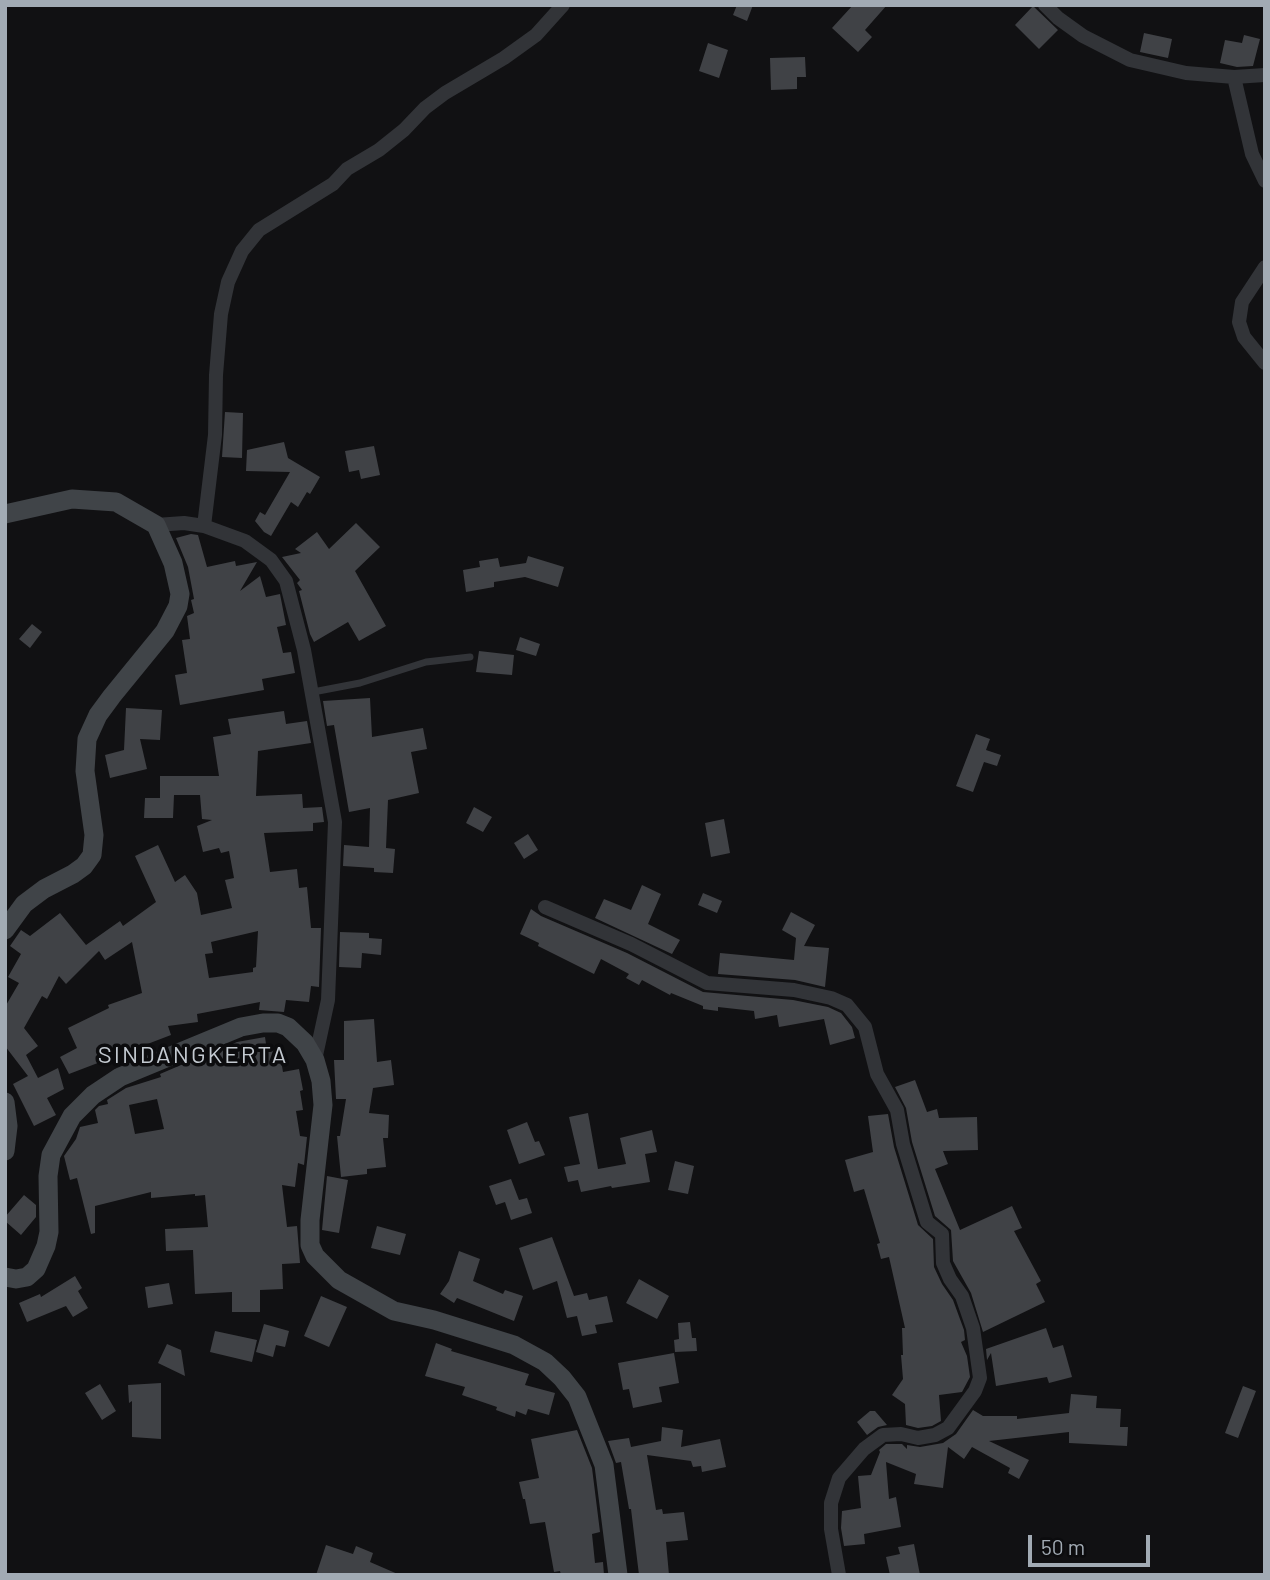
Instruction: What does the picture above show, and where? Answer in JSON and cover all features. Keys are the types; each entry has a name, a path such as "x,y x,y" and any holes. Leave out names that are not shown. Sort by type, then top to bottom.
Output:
{"main road":[{"path":"5,514 51,502 90,498 116,502 156,524 178,578 180,594 178,606 165,631 98,715 87,739 85,771 94,835 92,855 84,866 73,874 44,889 24,904 5,930"},
{"path":"5,1277 27,1277 36,1269 49,1232 48,1175 51,1155 72,1116 93,1095 108,1084 156,1061 241,1027 278,1023 298,1034 316,1060 321,1081 323,1105 310,1220 310,1245 315,1256 339,1280 394,1311 434,1320 514,1345 545,1362 562,1378 577,1397 604,1465 618,1575"},
{"path":"5,1102 8,1126 5,1151"}],"street":[{"path":"204,526 215,435 221,314 228,282 242,251 259,230 333,184 347,169 404,130 425,108 445,93 504,58 536,35 564,5"},
{"path":"1045,5 1083,36 1130,60 1186,73 1234,77 1265,75"},
{"path":"1234,77 1252,154 1265,181"},
{"path":"1265,267 1249,288 1240,312 1244,337 1265,363"},
{"path":"156,524 184,523 204,526 245,541 271,560 286,582 294,605 313,692 335,822 328,1000 316,1060"},
{"path":"545,907 631,944 707,983 794,990 831,998 847,1005 864,1027 877,1074 897,1110 903,1144 927,1222 942,1234 943,1263 962,1296 973,1328 979,1378 975,1391 948,1428 935,1435 918,1438 901,1434 883,1435 864,1449 839,1478 831,1503 831,1530 839,1575"}],"lane":[{"path":"313,692 360,683 426,662 470,657"}],"building":[{"path":"737,5 753,5 747,21 733,15"},
{"path":"853,5 887,5 865,30 872,37 858,52 832,28"},
{"path":"1033,6 1058,30 1039,49 1015,25"},
{"path":"1144,33 1172,39 1168,58 1140,52"},
{"path":"1244,35 1260,39 1253,66 1237,67 1220,63 1225,40 1242,43"},
{"path":"708,43 728,50 719,78 699,71"},
{"path":"805,57 806,77 797,77 797,89 771,90 770,58"},
{"path":"225,412 243,413 242,458 222,457"},
{"path":"284,442 288,458 320,477 298,507 291,502 271,536 255,521 260,512 265,515 290,472 246,471 247,450"},
{"path":"374,446 380,475 361,479 359,470 349,472 345,451"},
{"path":"356,523 380,547 355,571 386,626 359,641 348,622 314,642 299,591 302,590 297,583 300,580 282,557 301,553 295,549 317,532 329,549"},
{"path":"198,535 207,567 235,561 236,566 257,562 240,591 260,576 266,597 280,594 286,625 277,627 283,653 291,652 295,673 262,679 264,690 180,705 175,675 187,673 182,640 190,639 187,616 194,613 191,600 194,599 188,567 176,538"},
{"path":"528,556 564,567 558,587 525,577 494,582 494,587 466,592 463,570 480,567 479,561 498,558 500,567 526,563"},
{"path":"32,624 42,632 30,648 19,639"},
{"path":"520,637 540,644 536,656 516,650"},
{"path":"479,651 514,655 512,675 476,672"},
{"path":"370,698 372,737 423,728 427,749 411,752 419,793 388,800 386,848 395,849 393,873 374,872 374,868 343,866 344,845 369,847 370,808 349,812 334,725 327,726 323,701"},
{"path":"126,708 162,710 160,740 140,739 147,769 110,778 105,755 124,750"},
{"path":"284,711 286,724 307,721 311,743 258,751 256,796 302,794 303,808 322,807 324,822 313,823 313,831 264,833 270,872 297,869 299,888 307,887 311,928 321,928 319,987 311,986 309,1002 286,1000 284,1012 259,1010 260,1002 197,1014 198,1022 168,1026 171,1035 69,1074 60,1057 77,1048 68,1028 109,1008 108,1005 142,993 132,942 105,960 99,951 66,984 59,976 47,999 42,996 24,1028 38,1046 26,1055 38,1078 58,1068 64,1089 47,1098 56,1115 34,1126 13,1084 28,1076 5,1046 5,1007 19,983 8,977 21,954 10,946 21,930 30,936 60,913 86,945 120,921 123,926 156,902 135,856 158,845 175,882 185,875 197,893 201,915 232,908 225,880 234,878 229,851 221,853 219,848 203,852 197,826 212,820 202,819 200,795 174,795 173,818 144,818 145,798 160,798 160,776 219,776 213,737 231,734 228,719","holes":["258,931 256,967 253,972 209,978 205,954 213,953 211,942"]},
{"path":"976,734 990,739 986,750 1001,755 997,766 984,762 973,792 956,786"},
{"path":"474,807 492,817 483,832 466,823"},
{"path":"724,819 730,853 711,857 705,823"},
{"path":"528,834 538,850 524,859 514,843"},
{"path":"642,885 661,894 648,924 680,940 672,954 595,918 604,899 631,910"},
{"path":"703,893 722,901 717,913 698,905"},
{"path":"531,909 703,992 793,1000 828,1007 841,1013 852,1027 855,1038 830,1045 824,1019 779,1027 777,1015 755,1019 754,1011 718,1007 718,1011 703,1009 703,1006 671,993 670,995 642,980 639,985 626,978 629,974 601,959 594,974 520,934"},
{"path":"791,912 815,925 804,946 829,948 825,987 795,980 718,974 720,953 794,960 796,938 782,930"},
{"path":"340,932 369,933 369,938 382,939 381,955 362,953 361,968 339,967"},
{"path":"374,1019 377,1062 391,1060 394,1085 373,1088 369,1113 389,1115 388,1138 383,1138 386,1167 367,1169 367,1174 341,1177 337,1136 340,1136 346,1099 336,1099 334,1060 344,1060 344,1021"},
{"path":"265,1037 267,1051 279,1049 283,1072 299,1069 303,1090 300,1091 303,1110 296,1111 300,1136 307,1137 304,1165 298,1163 295,1187 282,1185 287,1227 297,1226 300,1263 282,1264 283,1289 260,1290 260,1312 232,1312 232,1292 195,1294 193,1250 166,1251 165,1229 208,1227 205,1195 151,1198 151,1192 95,1206 95,1233 91,1234 77,1178 70,1180 64,1156 76,1139 80,1127 98,1123 95,1110 108,1104 107,1100 126,1088 161,1077 160,1074 181,1065 204,1060 203,1056 219,1052 237,1042","holes":["157,1099 164,1129 135,1134 129,1105"]},
{"path":"915,1080 927,1112 937,1109 939,1118 977,1117 978,1150 943,1151 948,1164 935,1169 960,1230 1012,1206 1022,1228 1014,1231 1041,1281 1036,1284 1045,1302 983,1332 971,1293 953,1261 951,1230 935,1216 912,1142 906,1108 895,1087"},
{"path":"588,1113 598,1169 626,1164 620,1138 652,1130 657,1152 645,1154 650,1182 581,1192 578,1180 568,1182 564,1167 580,1164 569,1117"},
{"path":"888,1114 894,1147 918,1225 933,1239 934,1267 953,1300 964,1330 965,1340 961,1342 967,1356 970,1377 962,1392 939,1395 941,1421 932,1426 918,1428 906,1425 905,1404 892,1395 903,1379 902,1328 905,1328 889,1257 881,1259 877,1244 880,1243 864,1189 854,1192 845,1160 873,1152 868,1116"},
{"path":"527,1122 535,1142 539,1141 545,1155 519,1164 507,1130"},
{"path":"675,1161 694,1166 688,1194 668,1190"},
{"path":"327,1176 348,1180 339,1233 322,1230"},
{"path":"511,1179 519,1200 527,1198 532,1213 511,1220 505,1202 496,1205 489,1186"},
{"path":"24,1195 36,1205 36,1217 21,1235 5,1221 5,1217"},
{"path":"377,1226 406,1234 400,1255 371,1248"},
{"path":"552,1237 574,1296 587,1293 589,1300 607,1296 613,1322 595,1325 597,1333 582,1336 577,1316 567,1318 557,1281 533,1290 519,1248"},
{"path":"459,1251 480,1259 473,1281 503,1294 505,1290 523,1296 514,1321 457,1298 454,1303 440,1294 449,1281"},
{"path":"75,1276 82,1288 78,1291 88,1308 73,1317 66,1306 27,1322 19,1303 40,1294 41,1297"},
{"path":"639,1279 669,1296 657,1319 626,1303"},
{"path":"169,1283 173,1304 148,1308 145,1287"},
{"path":"321,1296 347,1307 329,1347 304,1336"},
{"path":"690,1322 697,1351 675,1352 674,1340 679,1339 678,1323"},
{"path":"264,1324 289,1331 285,1347 276,1345 273,1357 256,1352"},
{"path":"1046,1328 1053,1348 1063,1345 1072,1377 1049,1383 1047,1377 996,1386 991,1353 987,1360 986,1349"},
{"path":"215,1331 257,1340 252,1362 210,1352"},
{"path":"436,1343 452,1349 451,1351 529,1374 525,1385 555,1393 549,1415 528,1409 526,1415 516,1411 515,1417 496,1410 497,1407 462,1395 465,1387 425,1376"},
{"path":"167,1344 181,1350 185,1376 158,1363"},
{"path":"674,1353 679,1383 659,1387 662,1402 633,1408 629,1389 623,1390 618,1363"},
{"path":"161,1383 161,1439 132,1437 132,1401 129,1403 128,1385"},
{"path":"100,1384 116,1411 102,1420 85,1393"},
{"path":"1243,1386 1256,1391 1238,1438 1225,1433"},
{"path":"1071,1394 1097,1396 1096,1408 1121,1409 1120,1427 1128,1427 1127,1446 1069,1443 1069,1432 989,1441 1029,1460 1019,1479 1008,1473 1010,1468 972,1447 964,1459 948,1447 943,1488 914,1484 916,1474 886,1462 889,1499 896,1497 901,1527 864,1534 865,1544 844,1546 842,1511 861,1508 858,1476 871,1475 879,1450 886,1444 902,1444 907,1449 907,1445 920,1447 943,1443 956,1434 973,1410 983,1416 1017,1416 1017,1419 1069,1413"},
{"path":"870,1411 875,1411 887,1425 878,1427 867,1435 857,1422"},
{"path":"662,1427 683,1430 681,1447 720,1439 726,1467 702,1472 701,1466 693,1467 691,1461 647,1455 656,1510 662,1509 663,1514 684,1512 688,1540 666,1542 669,1575 639,1575 631,1509 621,1462 616,1463 608,1441 629,1438 631,1447 661,1441"},
{"path":"577,1430 592,1468 600,1532 592,1534 595,1563 603,1562 604,1575 561,1575 560,1571 554,1572 545,1522 530,1524 519,1482 539,1478 531,1439"},
{"path":"914,1544 920,1575 890,1575 886,1557 900,1554 898,1547"},
{"path":"326,1545 353,1554 356,1546 373,1553 370,1562 400,1575 316,1575"}],"district":[{"name":"SINDANGKERTA","path":"193,1055"}]}
